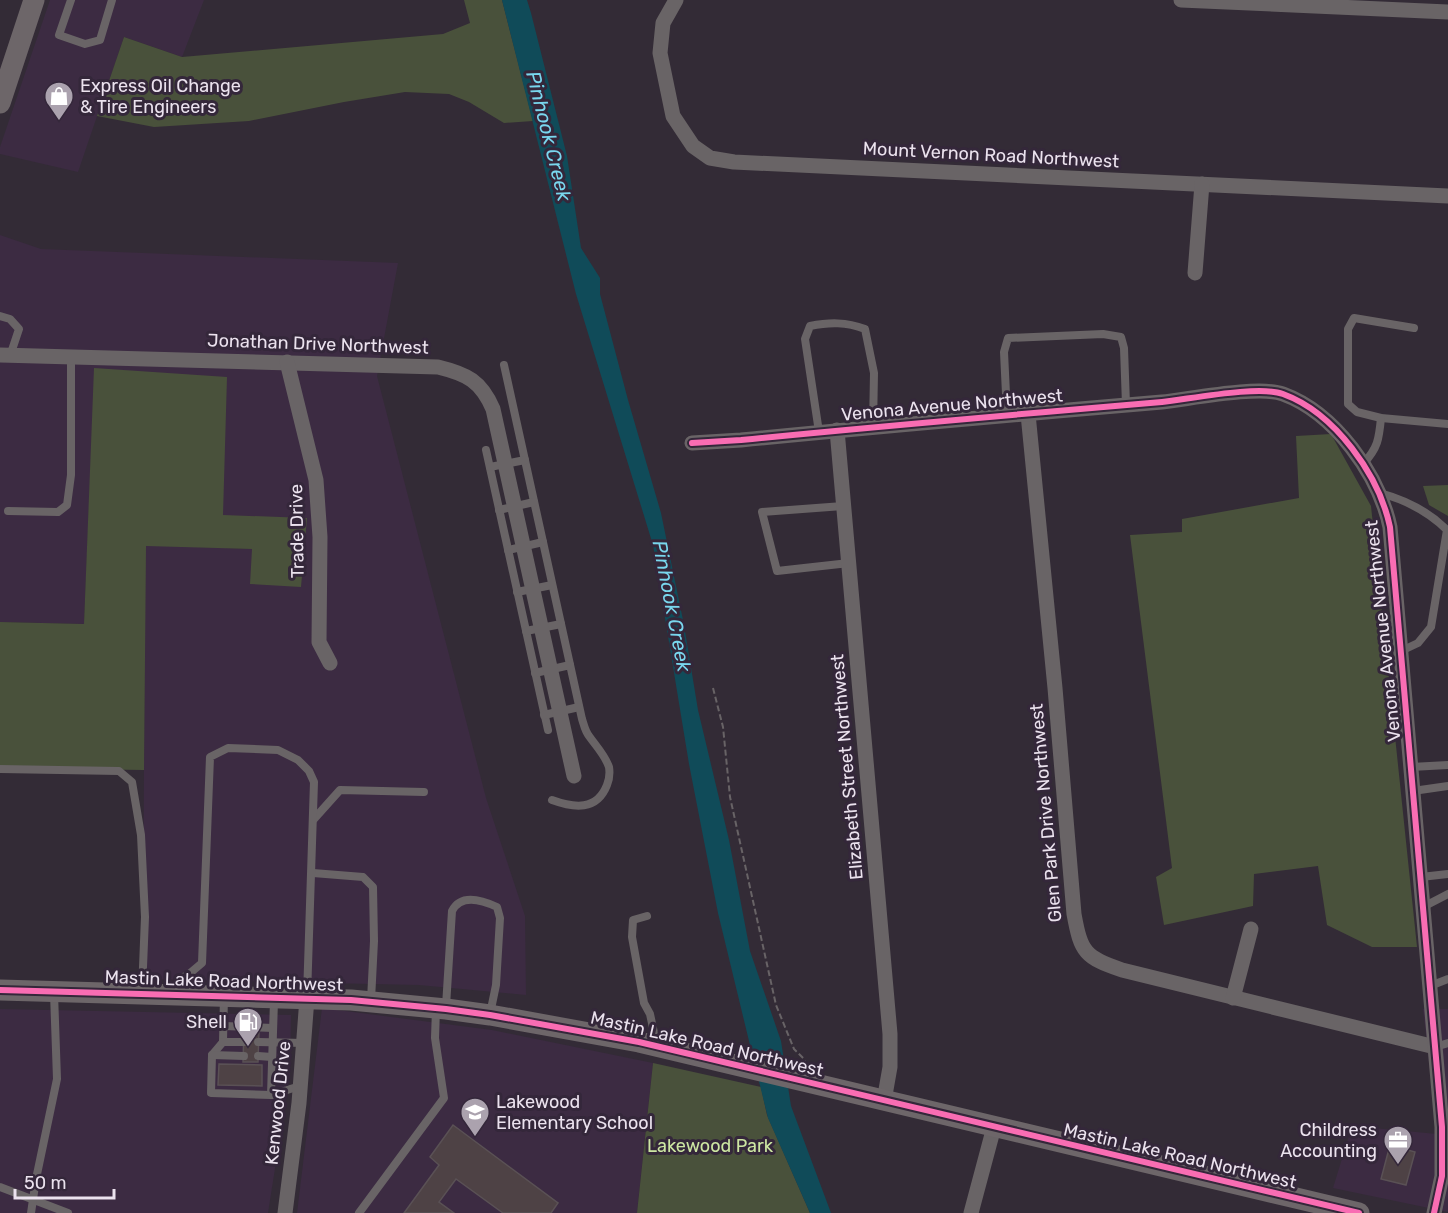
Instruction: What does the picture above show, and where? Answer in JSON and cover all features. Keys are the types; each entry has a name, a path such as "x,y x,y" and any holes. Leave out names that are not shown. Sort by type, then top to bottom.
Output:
{"street":[{"path":"0,103 34,0"},
{"name":"Mount Vernon Road Northwest","path":"676,0 663,23 660,53 673,116 693,146 710,158 734,162 1448,196"},
{"path":"1181,0 1448,12"},
{"path":"1195,273 1202,184"},
{"name":"Jonathan Drive Northwest","path":"5,355 438,367 462,374 475,381 486,393 493,409 505,464 507,508 516,548 533,589 574,776"},
{"name":"Trade Drive","path":"288,362 316,480 320,537 319,642 330,663"},
{"name":"Venona Avenue Northwest","path":"692,443 1263,391 1281,393 1301,402 1318,413 1335,430 1363,464 1380,493 1390,527 1430,986 1442,1045 1442,1127 1445,1177 1434,1213"},
{"name":"Glen Park Drive Northwest","path":"1028,414 1074,914 1078,936 1084,951 1098,961 1122,970 1233,998 1442,1045"},
{"name":"Elizabeth Street Northwest","path":"837,430 890,1034 889,1081 884,1101"},
{"path":"1233,998 1251,929"},
{"name":"Mastin Lake Road Northwest","path":"0,990 274,996 370,1001 441,1008 558,1026 748,1068 1359,1213"},
{"name":"Kenwood Drive","path":"285,1213 300,1086 307,998"},
{"path":"971,1213 994,1127"}],"lane":[{"path":"71,0 59,35 85,44 100,40 112,0"},
{"path":"0,316 10,319 19,329 5,355"},
{"path":"1414,328 1354,318 1348,329 1348,404 1358,412 1381,418 1448,424"},
{"path":"819,432 805,339 810,326 831,322 851,324 865,329 874,373 873,427"},
{"path":"1007,416 1004,352 1008,339 1103,334 1121,337 1124,348 1125,405"},
{"path":"8,511 58,512 67,505 70,475 71,356"},
{"path":"504,365 579,707 587,734 602,752 609,769 609,779 604,793 595,802 580,807 552,800"},
{"path":"1363,464 1375,451 1380,436 1381,418"},
{"path":"486,450 490,467 507,508 534,502"},
{"path":"490,467 525,460"},
{"path":"1380,493 1402,499 1434,517 1448,530 1431,627 1418,643 1401,651"},
{"path":"843,506 762,512 777,571 849,563"},
{"path":"543,542 516,548 517,592 548,730"},
{"path":"517,592 552,585"},
{"path":"526,631 561,624"},
{"path":"535,673 570,666"},
{"path":"544,715 579,707"},
{"path":"179,994 178,980 202,963 210,757 228,748 278,750 298,760 309,771 314,782 307,998"},
{"path":"1411,766 1448,765"},
{"path":"0,770 119,771 132,782 141,835 145,918 142,993"},
{"path":"1413,791 1448,786"},
{"path":"314,819 340,790 424,792"},
{"path":"312,873 363,877 373,887 374,941 370,1001"},
{"path":"1420,877 1448,874"},
{"path":"1423,907 1448,894"},
{"path":"359,1213 444,1098 435,1038 441,1008 452,911 456,903 464,900 485,901 497,908 500,918 496,985 490,1015"},
{"path":"647,916 633,920 632,937 644,1003 650,1014 657,1047"},
{"path":"1430,986 1448,979"},
{"path":"31,1213 57,1079 54,991"},
{"path":"224,995 223,1042 212,1055 211,1093 271,1095 300,1086"},
{"path":"271,1095 274,996"},
{"path":"224,1026 273,1028"},
{"path":"223,1042 244,1042"},
{"path":"258,1042 304,1043"},
{"path":"212,1055 244,1056"},
{"path":"258,1056 273,1057"},
{"path":"0,1187 68,1213"}],"path":[{"path":"713,688 723,727 730,797 776,1005 794,1049 805,1060 802,1081"}],"shaded area":[{"path":"50,0 204,0 182,57 124,37 78,172 0,154 0,147"},
{"path":"0,235 41,249 398,263 377,376 486,798 525,916 526,995 419,985 143,979 145,545 253,549 300,587 223,515 95,369 84,624 0,622"},
{"name":"Lakewood Elementary School","path":"322,1008 492,1030 653,1063 637,1213 297,1213"},
{"path":"0,1009 291,1015 290,1073 268,1213 0,1213"},
{"path":"1423,1009 1448,1009 1448,1212 1333,1188 1352,1126 1437,1134"}],"green space":[{"path":"464,0 502,0 533,121 504,123 469,102 449,94 405,92 249,121 154,127 97,116 124,37 182,57 443,34 470,23"},
{"path":"94,368 227,377 223,515 307,518 301,587 250,584 252,549 146,546 144,770 0,768 0,622 84,624"},
{"path":"1331,434 1371,506 1417,947 1372,947 1327,925 1318,866 1254,874 1253,906 1164,925 1156,877 1172,868 1130,535 1182,532 1182,519 1299,498 1296,436"},
{"path":"1448,485 1448,516 1429,505 1423,486"},
{"name":"Lakewood Park","path":"653,1063 761,1087 767,1115 810,1213 637,1213"}],"water":[{"name":"Pinhook Creek","path":"502,0 527,0 531,13 567,156 581,248 600,278 600,294 661,513 684,625 698,710 729,840 750,951 781,1041 791,1106 831,1213 810,1213 768,1118 718,913 689,764 653,545 576,294"}],"building":[{"path":"244,1030 259,1030 258,1062 243,1062"},
{"path":"219,1064 262,1065 262,1086 218,1085"},
{"path":"453,1125 558,1203 551,1213 503,1213 456,1179 439,1202 454,1213 404,1213 439,1165 430,1157"},
{"name":"Childress Accounting","path":"1390,1145 1415,1152 1406,1185 1381,1179"}],"cycle path":[{"path":"692,443 1162,402 1258,391 1283,394 1302,403 1320,415 1337,431 1365,467 1376,487 1390,527 1442,1127 1442,1176 1434,1213"},
{"path":"0,990 351,1000 490,1015 639,1042 1359,1213"}],"place":[{"name":"Express Oil Change & Tire Engineers","path":"59,122"},
{"name":"Shell","path":"248,1048"},
{"name":"Lakewood Elementary School","path":"475,1138"},
{"name":"Childress Accounting","path":"1398,1166"}]}
